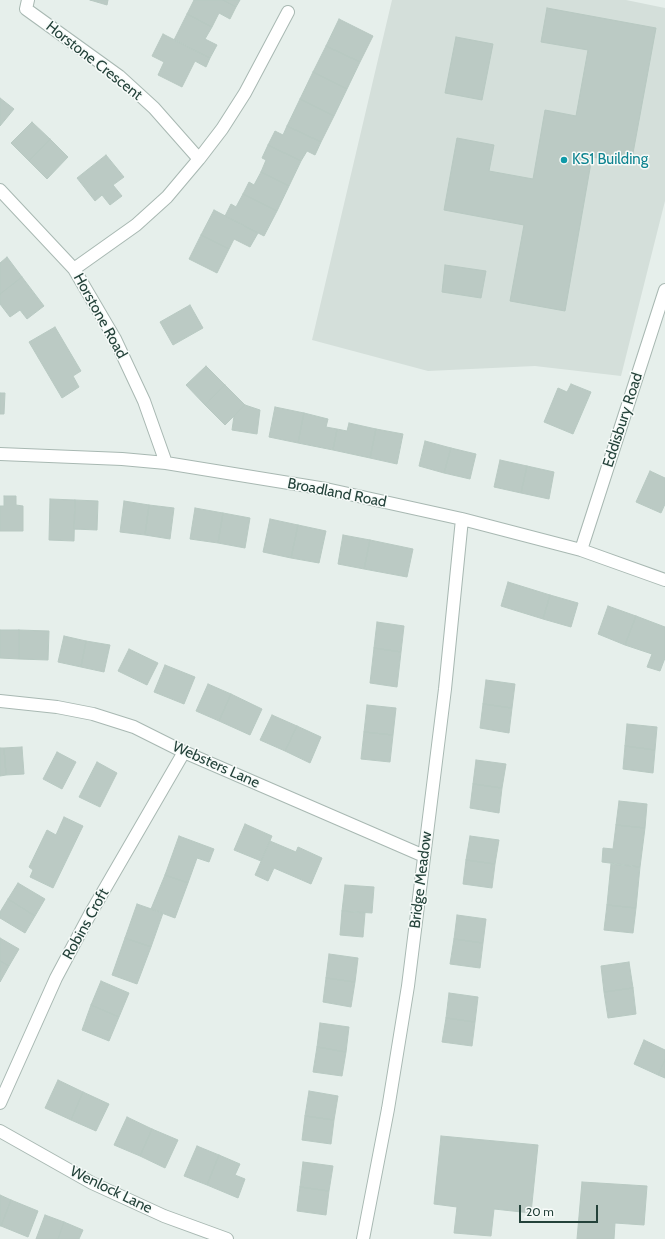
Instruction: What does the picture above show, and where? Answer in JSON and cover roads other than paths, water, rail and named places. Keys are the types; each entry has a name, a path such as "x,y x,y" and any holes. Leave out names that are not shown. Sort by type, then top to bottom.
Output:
{"street":[{"name":"Horstone Crescent","path":"28,0 26,9 119,76 154,108 198,159"},
{"path":"74,269 136,225 167,197 222,129 245,93 288,12"},
{"name":"Horstone Road","path":"0,190 74,269 118,346 144,401 166,463"},
{"name":"Eddisbury Road","path":"581,550 665,290"},
{"name":"Broadland Road","path":"0,454 122,458 166,463 326,489 462,519 581,550 665,580"},
{"name":"Bridge Meadow","path":"363,1239 388,1109 408,986 445,689 462,519"},
{"name":"Websters Lane","path":"0,701 57,707 93,714 134,727 184,752 424,856"},
{"name":"Robins Croft","path":"0,1103 56,978 184,752"},
{"name":"Wenlock Lane","path":"0,1131 92,1183 164,1216 227,1239"}],"place":[{"name":"KS1 Building","path":"564,160"}]}
